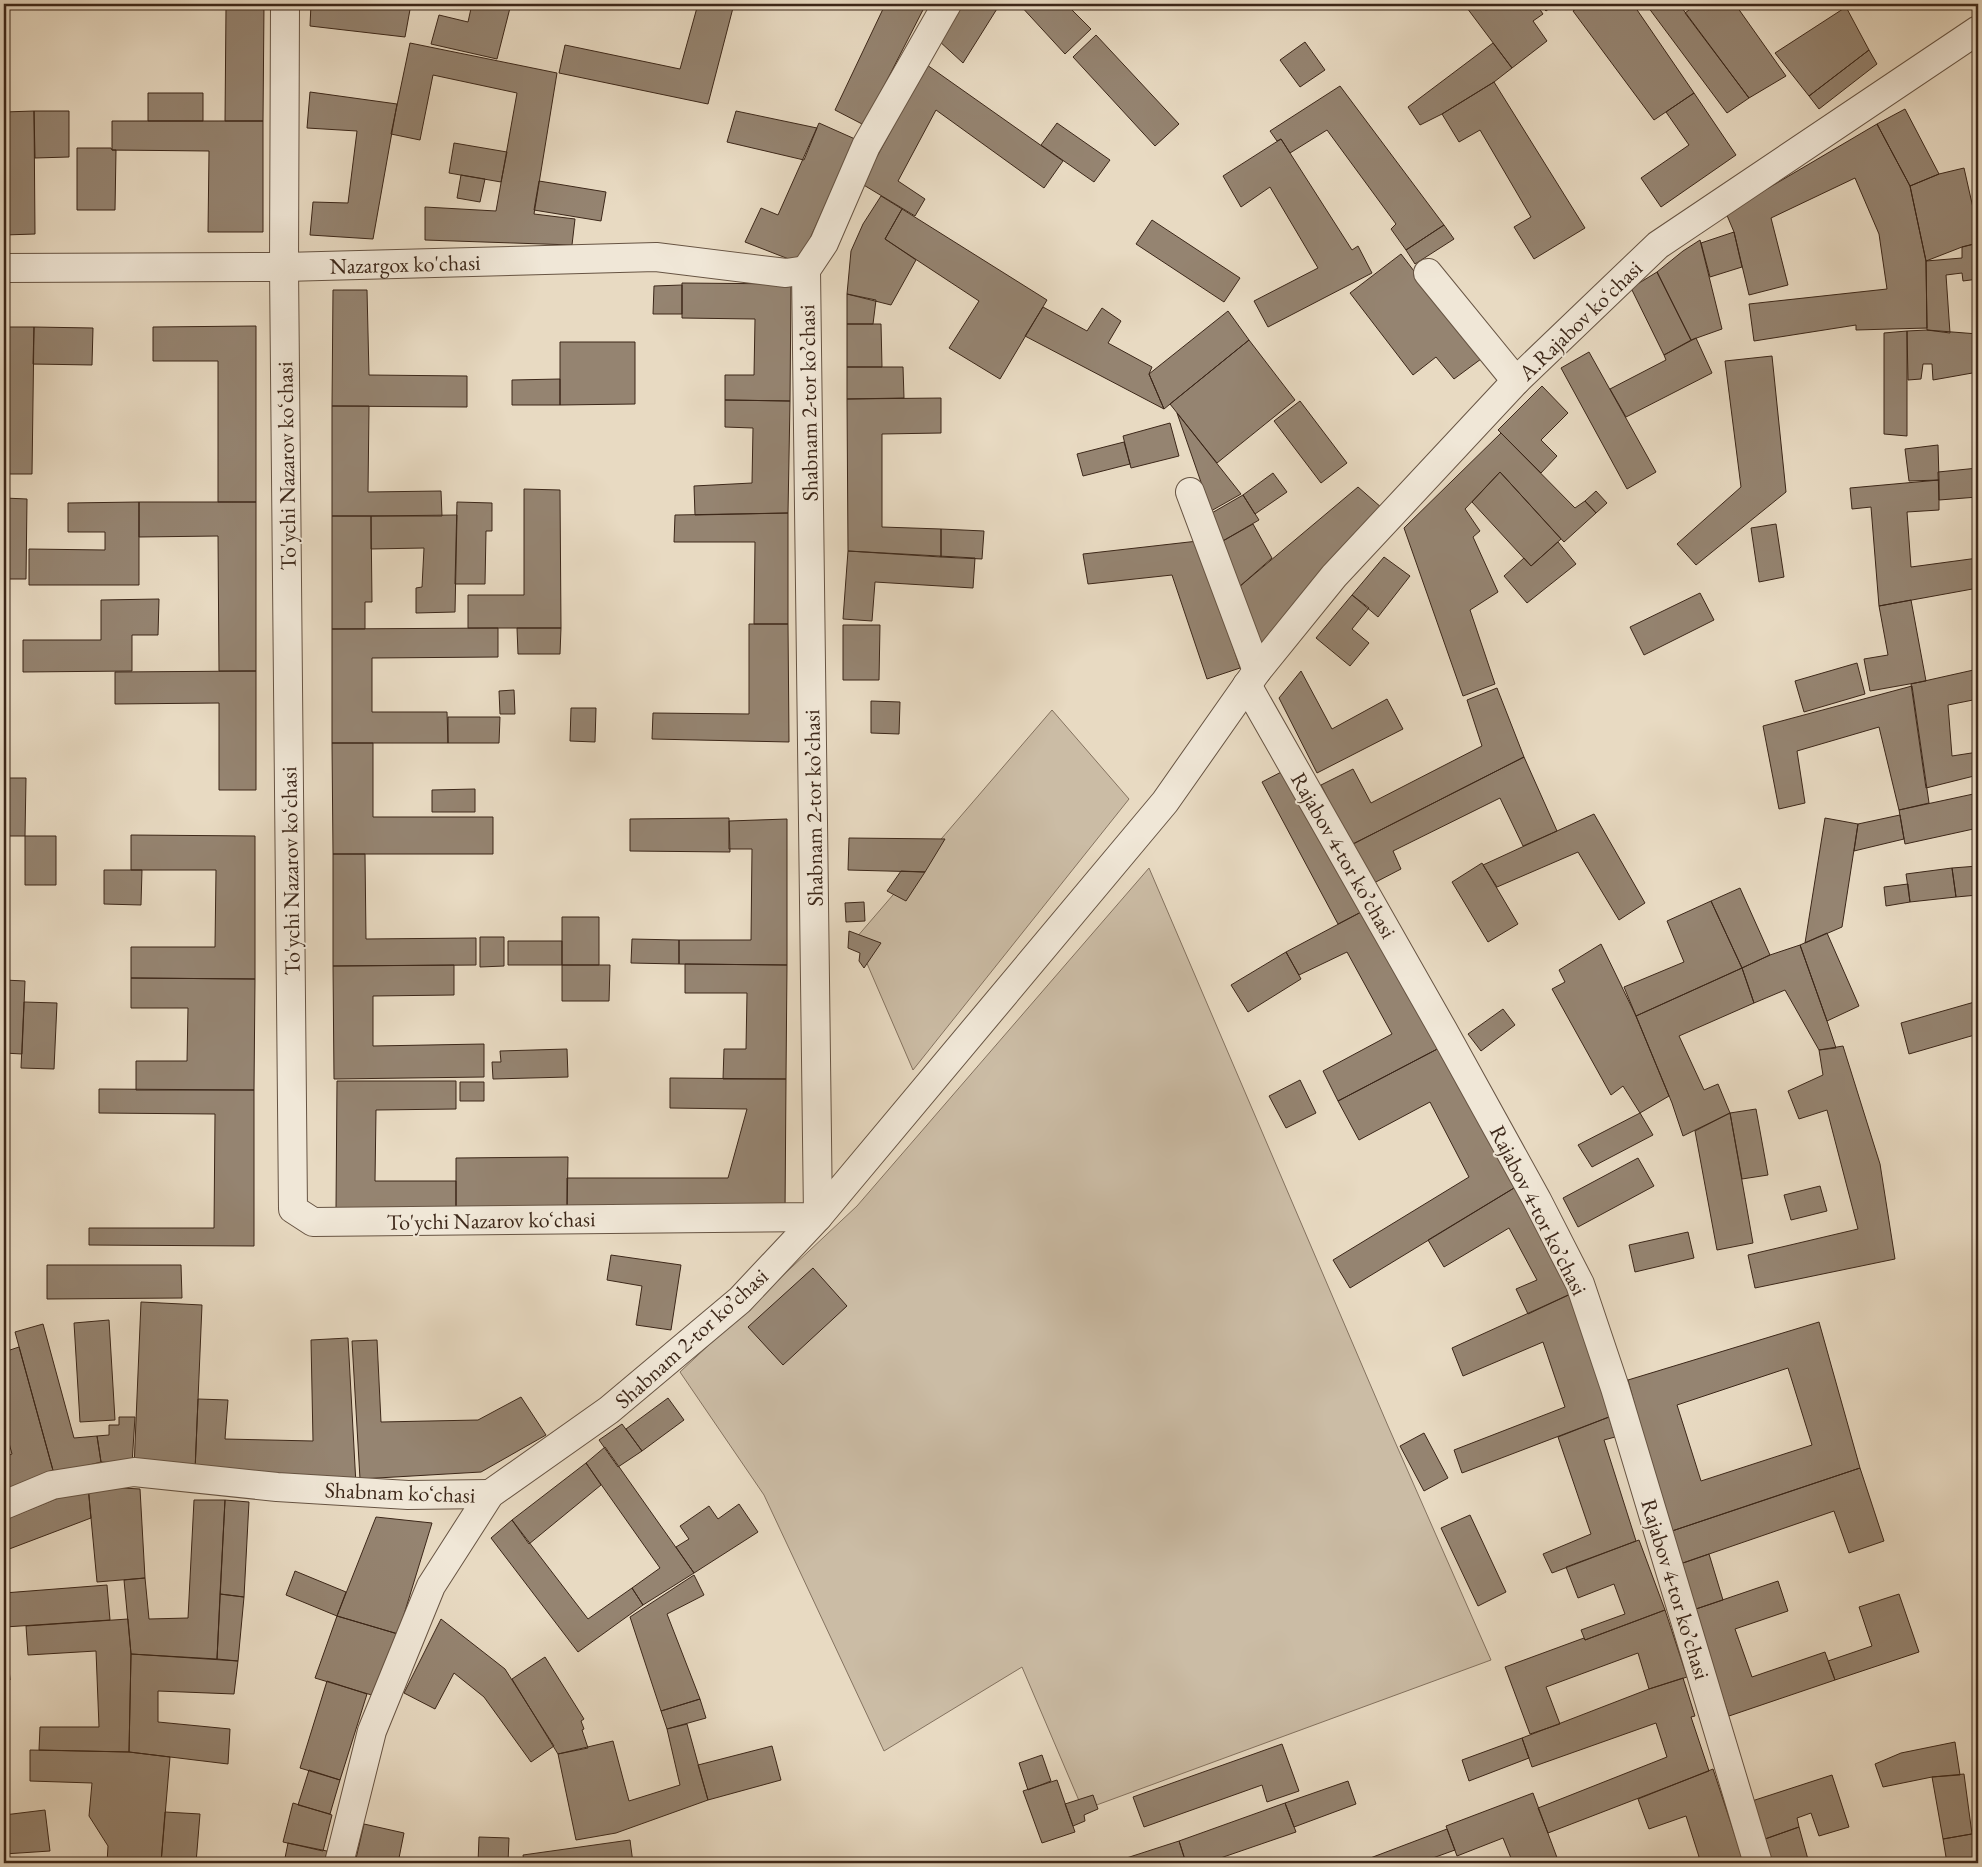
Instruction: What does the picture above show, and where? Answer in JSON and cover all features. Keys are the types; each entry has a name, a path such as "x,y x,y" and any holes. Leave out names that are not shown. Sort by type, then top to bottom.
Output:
{"street":[{"name":"To'ychi Nazarov koʻchasi","path":"285,4 284,267 293,1209 313,1222 818,1217"},
{"path":"806,270 824,243 866,146 948,4"},
{"name":"A.Rajabov koʻchasi","path":"818,1217 1165,802 1252,678 1334,576 1516,381 1658,245 1978,30"},
{"name":"Nazargox ko'chasi","path":"4,268 284,267 656,257 786,274 806,270"},
{"name":"Shabnam 2-tor koʼchasi","path":"490,1494 609,1410 740,1300 818,1217 806,270"},
{"path":"1428,273 1516,381"},
{"name":"Rajabov 4-tor koʼchasi","path":"1190,492 1252,678 1537,1200 1580,1284 1615,1388 1758,1863"},
{"name":"Shabnam koʻchasi","path":"4,1505 52,1485 134,1472 277,1487 408,1495 490,1494"},
{"name":"Shabnam koʻchasi","path":"339,1863 372,1731 431,1586 490,1494"}],"shaded area":[{"path":"1052,710 1129,799 913,1070 856,938"},
{"path":"1149,868 1388,1426 1491,1660 1083,1810 1022,1667 884,1751 764,1495 680,1372 857,1206"}],"building":[{"path":"121,4 264,4 263,121 225,121 226,8 121,7"},
{"path":"311,4 411,4 405,37 310,26"},
{"path":"472,4 511,4 497,59 431,44 439,15 468,22"},
{"path":"698,4 734,4 708,104 559,73 565,45 680,69"},
{"path":"859,4 926,4 864,125 835,110 883,9"},
{"path":"963,4 1000,4 963,63 938,40"},
{"path":"1019,4 1066,4 1091,29 1065,54"},
{"path":"1464,4 1536,4 1543,14 1533,21 1547,41 1512,68"},
{"path":"1539,4 1555,4 1546,11"},
{"path":"1583,4 1633,4 1694,93 1654,120 1573,11"},
{"path":"1652,4 1679,4 1749,98 1727,113 1648,7"},
{"path":"1697,4 1735,4 1786,76 1749,98 1685,13"},
{"path":"1846,7 1869,50 1809,96 1775,53"},
{"path":"1096,35 1179,124 1155,146 1073,57"},
{"path":"1305,42 1325,70 1300,87 1280,60"},
{"path":"410,43 557,73 534,214 575,219 572,245 425,240 425,207 496,211 517,93 433,75 420,140 391,134"},
{"path":"1493,43 1512,68 1494,82 1442,114 1420,125 1408,107"},
{"path":"1869,50 1877,64 1819,109 1809,96"},
{"path":"927,65 1063,161 1044,188 936,110 898,181 925,199 915,216 862,184"},
{"path":"1494,82 1585,228 1534,259 1514,227 1531,217 1480,130 1459,142 1442,114"},
{"path":"1340,86 1444,225 1406,250 1391,229 1396,224 1327,130 1290,153 1281,139 1277,141 1270,131"},
{"path":"310,92 397,104 373,239 310,235 313,202 348,203 357,131 307,128"},
{"path":"148,93 203,93 203,121 148,121"},
{"path":"1694,93 1736,155 1661,207 1641,178 1689,145 1666,112"},
{"path":"1905,109 1939,174 1910,186 1877,124"},
{"path":"34,111 69,111 69,157 35,158"},
{"path":"34,111 35,234 4,235 4,112"},
{"path":"736,111 817,128 804,160 727,142"},
{"path":"112,121 263,121 263,232 208,232 209,151 112,150"},
{"path":"819,123 855,139 799,263 745,242 761,208 778,215"},
{"path":"1057,123 1110,160 1094,182 1041,145"},
{"path":"1877,124 1910,186 1926,261 1927,328 1856,330 1856,325 1754,341 1749,304 1887,289 1879,234 1855,178 1771,218 1788,285 1749,295 1734,232 1726,213"},
{"path":"1281,139 1352,250 1358,246 1372,273 1268,327 1254,301 1318,268 1270,187 1241,207 1223,176"},
{"path":"454,143 507,152 501,182 449,173"},
{"path":"77,148 111,148 116,150 115,210 77,210"},
{"path":"1964,168 1978,230 1978,243 1926,261 1910,186 1939,174"},
{"path":"461,175 485,179 480,202 457,198"},
{"path":"539,181 606,192 601,221 534,210"},
{"path":"881,196 902,209 885,239 916,260 891,305 847,294 851,251 863,224"},
{"path":"902,209 1047,300 1000,379 949,348 979,301 885,239"},
{"path":"1152,220 1240,278 1224,302 1136,244"},
{"path":"1444,225 1454,239 1415,264 1406,250"},
{"path":"1734,232 1742,267 1710,277 1701,243"},
{"path":"1700,240 1722,329 1691,340 1657,272"},
{"path":"1978,243 1978,279 1963,281 1962,273 1946,275 1950,333 1927,330 1926,261 1962,258 1962,247"},
{"path":"1401,254 1481,359 1454,379 1436,357 1413,375 1350,293"},
{"path":"1657,272 1691,340 1664,355 1631,288"},
{"path":"682,283 791,284 790,401 725,400 725,375 754,375 755,319 682,318"},
{"path":"682,285 682,314 653,314 654,286"},
{"path":"333,290 367,290 369,375 467,376 467,407 332,406"},
{"path":"847,294 876,300 873,324 847,324"},
{"path":"1043,307 1087,331 1102,308 1121,321 1108,343 1152,367 1149,374 1164,409 1025,336"},
{"path":"1228,311 1249,340 1164,409 1149,374"},
{"path":"847,324 881,324 882,367 847,367"},
{"path":"256,326 256,502 218,502 218,361 153,361 153,327"},
{"path":"4,327 34,327 32,474 4,474"},
{"path":"34,327 93,328 92,365 33,364"},
{"path":"1927,330 1978,334 1978,372 1933,380 1932,364 1923,364 1921,379 1908,380 1907,331"},
{"path":"1907,331 1907,436 1884,434 1884,333"},
{"path":"1696,338 1712,373 1626,417 1610,389 1666,360 1664,355"},
{"path":"1249,340 1295,400 1217,463 1170,404"},
{"path":"560,342 635,342 635,404 560,405"},
{"path":"1589,352 1656,472 1627,489 1561,368"},
{"path":"1772,356 1786,492 1696,565 1677,544 1741,487 1725,361"},
{"path":"847,367 903,367 904,398 847,399"},
{"path":"560,379 560,405 512,405 512,380"},
{"path":"1542,386 1568,413 1541,440 1557,456 1541,473 1498,430"},
{"path":"941,398 941,433 882,434 882,527 941,529 941,557 848,551 847,399"},
{"path":"725,400 790,401 788,513 695,515 694,486 752,483 753,428 725,427"},
{"path":"1300,401 1347,463 1321,483 1274,421"},
{"path":"332,406 369,406 368,492 441,491 442,516 332,516"},
{"path":"1177,413 1241,494 1211,511"},
{"path":"1170,423 1179,456 1131,468 1123,436"},
{"path":"1501,433 1575,508 1585,501 1596,513 1564,542 1500,472 1465,509 1480,531 1473,537 1498,592 1470,610 1495,684 1463,696 1404,528"},
{"path":"1124,442 1130,464 1083,476 1077,454"},
{"path":"1938,445 1939,480 1909,481 1905,449"},
{"path":"1978,468 1978,497 1939,500 1938,472"},
{"path":"1500,472 1561,539 1531,566 1472,502"},
{"path":"1273,473 1287,492 1255,514 1243,495"},
{"path":"1939,480 1939,510 1907,512 1911,567 1978,558 1978,588 1879,606 1871,507 1852,509 1850,488"},
{"path":"1358,487 1382,508 1258,649 1239,587"},
{"path":"524,489 560,490 561,628 468,628 468,595 524,595"},
{"path":"1596,491 1607,503 1596,513 1585,501"},
{"path":"1243,495 1259,520 1221,542 1210,514"},
{"path":"4,498 27,499 26,579 4,579"},
{"path":"139,502 139,585 29,585 29,549 105,550 105,532 68,532 68,503"},
{"path":"139,502 256,502 256,671 219,671 218,536 139,537"},
{"path":"457,502 492,503 492,531 486,531 485,584 455,584"},
{"path":"788,513 788,624 754,624 755,542 674,542 675,515"},
{"path":"457,515 455,612 416,613 416,588 422,587 424,548 371,549 371,516"},
{"path":"332,516 371,516 372,602 365,602 365,629 332,629"},
{"path":"1253,524 1272,558 1239,587 1221,542"},
{"path":"1776,524 1784,577 1759,582 1751,528"},
{"path":"941,529 984,531 982,559 941,557"},
{"path":"1198,541 1240,668 1207,679 1172,575 1088,584 1083,554"},
{"path":"1558,542 1576,564 1527,603 1504,576 1524,558 1531,566"},
{"path":"848,551 975,558 973,588 875,582 872,621 843,619"},
{"path":"1384,557 1410,576 1378,617 1352,595"},
{"path":"1700,593 1714,620 1644,655 1630,627"},
{"path":"1352,595 1369,608 1352,629 1369,643 1350,666 1316,638"},
{"path":"159,599 158,635 132,635 132,671 23,672 23,640 101,640 101,600"},
{"path":"1911,600 1926,681 1870,691 1864,659 1888,655 1879,606"},
{"path":"749,624 788,624 789,742 652,739 653,713 749,714"},
{"path":"843,625 880,625 879,680 843,680"},
{"path":"498,628 498,657 372,658 372,712 447,712 448,743 332,743 332,629"},
{"path":"517,628 561,628 560,654 518,654"},
{"path":"1857,663 1865,694 1804,712 1795,681"},
{"path":"1978,669 1978,699 1948,705 1952,756 1978,752 1978,775 1926,788 1911,684"},
{"path":"256,671 256,790 219,790 219,703 115,704 115,672"},
{"path":"1301,671 1332,729 1387,699 1403,729 1317,773 1279,698"},
{"path":"1912,686 1929,803 1899,810 1879,727 1797,751 1805,803 1779,809 1763,726"},
{"path":"1497,688 1524,757 1351,845 1321,785 1353,769 1371,803 1482,746 1467,700"},
{"path":"514,690 515,714 500,714 499,691"},
{"path":"871,701 900,702 899,734 871,733"},
{"path":"571,708 596,708 595,742 570,741"},
{"path":"448,717 500,717 499,743 448,743"},
{"path":"332,743 373,743 373,817 493,817 493,854 333,854"},
{"path":"1524,757 1557,831 1523,846 1500,798 1393,851 1401,869 1372,884 1351,845"},
{"path":"1289,768 1365,910 1338,924 1262,782"},
{"path":"4,778 26,778 25,836 4,836"},
{"path":"475,789 475,812 432,812 432,790"},
{"path":"1978,793 1978,828 1905,844 1899,810"},
{"path":"1594,814 1645,903 1619,920 1578,852 1497,887 1483,865"},
{"path":"1900,815 1904,839 1854,851 1858,824"},
{"path":"729,818 730,852 630,851 630,819"},
{"path":"1825,818 1858,824 1842,927 1805,943"},
{"path":"787,819 787,965 679,964 679,940 751,940 752,849 729,849 729,821"},
{"path":"131,835 255,836 255,979 131,978 131,947 215,947 216,870 131,870"},
{"path":"25,836 56,836 56,885 25,885"},
{"path":"849,838 945,839 925,872 848,870"},
{"path":"333,854 365,854 366,939 476,938 476,965 333,966"},
{"path":"1482,863 1518,924 1488,942 1452,882"},
{"path":"1978,866 1978,895 1956,897 1952,868"},
{"path":"1952,868 1956,897 1910,902 1906,874"},
{"path":"104,870 142,870 141,905 104,904"},
{"path":"901,871 925,872 906,901 887,891"},
{"path":"1908,884 1910,902 1886,906 1884,887"},
{"path":"1740,888 1770,955 1742,968 1711,901"},
{"path":"1711,901 1742,968 1636,1016 1624,987 1684,962 1667,921"},
{"path":"864,902 865,921 846,922 845,903"},
{"path":"1365,910 1445,1045 1338,1101 1323,1071 1392,1034 1347,952 1299,975 1286,952"},
{"path":"562,917 599,917 599,965 562,965"},
{"path":"849,931 881,943 864,968 859,961 860,953 848,948"},
{"path":"1827,933 1859,1006 1827,1021 1800,945"},
{"path":"480,937 504,937 504,966 480,967"},
{"path":"632,939 679,940 679,964 631,963"},
{"path":"508,941 562,941 562,965 508,965"},
{"path":"1601,944 1636,1016 1669,1096 1640,1113 1623,1086 1611,1095 1552,989 1565,982 1559,970"},
{"path":"1800,945 1836,1048 1819,1050 1785,990 1754,1003 1742,968 1770,955"},
{"path":"1286,952 1301,979 1248,1012 1231,985"},
{"path":"685,964 787,965 786,1079 723,1079 724,1049 746,1049 747,993 685,993"},
{"path":"454,965 454,995 373,996 373,1046 484,1044 484,1077 334,1079 333,966"},
{"path":"562,965 610,965 609,1001 562,1001"},
{"path":"1742,968 1754,1003 1679,1036 1704,1090 1718,1084 1730,1113 1683,1136 1672,1103 1636,1016"},
{"path":"131,978 255,979 254,1090 136,1090 136,1061 187,1061 188,1008 131,1008"},
{"path":"4,980 25,981 22,1054 4,1053"},
{"path":"1978,1001 1978,1034 1909,1054 1901,1023"},
{"path":"24,1002 57,1003 54,1069 21,1068"},
{"path":"1503,1009 1515,1025 1481,1051 1468,1034"},
{"path":"1445,1045 1519,1185 1350,1288 1333,1260 1469,1177 1430,1102 1359,1140 1338,1101"},
{"path":"1843,1046 1880,1164 1895,1259 1755,1288 1748,1255 1858,1229 1827,1110 1799,1119 1788,1091 1823,1075 1819,1050"},
{"path":"567,1049 568,1077 493,1079 492,1062 501,1062 500,1051"},
{"path":"670,1078 786,1079 785,1214 567,1212 567,1178 728,1178 747,1109 670,1108"},
{"path":"1300,1080 1316,1113 1286,1128 1269,1096"},
{"path":"337,1081 456,1081 456,1109 376,1110 375,1181 456,1181 456,1208 336,1208"},
{"path":"460,1082 484,1082 484,1101 460,1101"},
{"path":"99,1089 254,1090 254,1246 89,1245 89,1228 214,1228 215,1114 99,1113"},
{"path":"1756,1109 1768,1175 1742,1179 1730,1113"},
{"path":"1640,1113 1653,1135 1592,1167 1578,1145"},
{"path":"1730,1113 1753,1243 1717,1250 1695,1131"},
{"path":"568,1157 567,1216 456,1216 456,1158"},
{"path":"1638,1158 1654,1186 1578,1227 1563,1198"},
{"path":"1519,1185 1577,1291 1528,1314 1516,1289 1537,1280 1509,1228 1444,1267 1428,1240"},
{"path":"1820,1186 1827,1211 1791,1220 1784,1195"},
{"path":"1688,1232 1694,1258 1635,1272 1629,1245"},
{"path":"611,1255 681,1265 671,1330 636,1325 642,1286 607,1280"},
{"path":"47,1265 181,1265 182,1298 47,1299"},
{"path":"813,1268 847,1306 783,1365 748,1327"},
{"path":"1577,1291 1609,1417 1462,1473 1454,1450 1565,1407 1543,1342 1463,1376 1452,1348"},
{"path":"141,1302 202,1305 195,1471 134,1468"},
{"path":"109,1320 115,1420 80,1422 74,1323"},
{"path":"1819,1322 1860,1468 1669,1532 1628,1380","holes":["1788,1368 1812,1445 1701,1481 1677,1405"]},
{"path":"43,1324 74,1438 97,1436 101,1462 54,1474 15,1332"},
{"path":"348,1338 356,1485 195,1471 198,1399 228,1400 225,1439 313,1441 311,1340"},
{"path":"377,1340 381,1422 478,1420 521,1397 546,1435 481,1472 360,1479 352,1341"},
{"path":"19,1347 54,1474 4,1495 4,1457 12,1454 4,1425 4,1352"},
{"path":"668,1398 684,1420 642,1451 626,1429"},
{"path":"119,1417 135,1417 132,1464 101,1462 97,1436 109,1435 109,1425 119,1425"},
{"path":"1609,1417 1615,1437 1604,1440 1636,1541 1552,1573 1543,1554 1591,1534 1558,1437"},
{"path":"622,1424 642,1451 618,1467 599,1440"},
{"path":"1424,1433 1448,1478 1424,1491 1400,1446"},
{"path":"605,1447 694,1573 643,1605 632,1588 660,1568 586,1463"},
{"path":"586,1463 601,1485 529,1544 512,1520"},
{"path":"1860,1468 1884,1541 1849,1553 1834,1511 1680,1564 1669,1532"},
{"path":"88,1486 91,1518 4,1551 4,1520"},
{"path":"88,1486 140,1489 145,1578 97,1582"},
{"path":"194,1500 225,1500 217,1659 131,1654 124,1580 145,1578 149,1619 188,1618"},
{"path":"225,1500 249,1502 244,1597 220,1594"},
{"path":"739,1504 758,1532 694,1573 676,1547 689,1539 680,1526 709,1506 718,1519"},
{"path":"1470,1515 1506,1592 1478,1606 1441,1528"},
{"path":"376,1517 432,1523 398,1634 337,1616"},
{"path":"512,1520 588,1619 632,1588 643,1605 578,1652 491,1538"},
{"path":"1639,1540 1665,1610 1585,1640 1581,1630 1625,1614 1614,1584 1578,1598 1566,1567"},
{"path":"1709,1554 1723,1600 1693,1610 1680,1564"},
{"path":"295,1571 346,1592 337,1616 286,1595"},
{"path":"694,1575 704,1595 667,1614 700,1699 661,1711 630,1617"},
{"path":"1778,1581 1788,1611 1735,1629 1752,1677 1825,1652 1835,1680 1729,1716 1693,1610"},
{"path":"107,1585 110,1620 5,1627 4,1593"},
{"path":"220,1594 244,1597 238,1661 217,1659"},
{"path":"1899,1594 1919,1652 1835,1680 1828,1661 1872,1646 1859,1607"},
{"path":"4,1610 10,1680 4,1680"},
{"path":"1665,1610 1687,1677 1649,1689 1638,1653 1546,1687 1560,1724 1530,1734 1505,1667"},
{"path":"337,1616 398,1634 375,1696 315,1678"},
{"path":"128,1619 131,1654 129,1752 39,1750 40,1727 99,1727 96,1651 28,1655 26,1626"},
{"path":"441,1619 505,1669 554,1746 531,1762 484,1697 454,1673 435,1709 404,1693"},
{"path":"131,1654 238,1661 234,1694 158,1691 158,1722 230,1729 228,1764 129,1752"},
{"path":"545,1657 584,1719 581,1721 584,1729 582,1730 588,1748 558,1754 512,1679"},
{"path":"1683,1678 1695,1716 1691,1717 1709,1771 1548,1833 1538,1808 1667,1757 1656,1723 1532,1767 1522,1738 1649,1689"},
{"path":"327,1681 367,1694 340,1780 300,1768"},
{"path":"700,1699 706,1718 667,1729 661,1711"},
{"path":"687,1724 708,1800 616,1833 576,1840 558,1754 613,1741 629,1801 680,1785 667,1729"},
{"path":"1522,1738 1529,1758 1469,1781 1462,1760"},
{"path":"1955,1742 1960,1775 1932,1777 1883,1787 1875,1764 1901,1753"},
{"path":"1282,1744 1299,1791 1267,1802 1262,1785 1144,1827 1133,1797"},
{"path":"772,1746 781,1780 708,1800 698,1765"},
{"path":"30,1750 129,1752 170,1757 161,1863 107,1863 108,1846 89,1816 92,1783 30,1781"},
{"path":"1042,1755 1051,1781 1028,1790 1019,1763"},
{"path":"1713,1769 1744,1863 1701,1863 1686,1816 1649,1829 1638,1799"},
{"path":"309,1770 340,1780 330,1814 298,1805"},
{"path":"1964,1774 1972,1834 1943,1839 1932,1777"},
{"path":"1832,1775 1849,1827 1819,1836 1811,1813 1797,1818 1799,1827 1765,1839 1752,1801"},
{"path":"1057,1780 1075,1832 1042,1843 1023,1791"},
{"path":"1348,1781 1356,1804 1294,1827 1285,1803"},
{"path":"1533,1793 1559,1863 1513,1863 1503,1838 1457,1856 1446,1826"},
{"path":"1093,1795 1098,1809 1084,1815 1085,1821 1073,1826 1065,1804"},
{"path":"293,1803 332,1815 323,1851 283,1842"},
{"path":"1285,1803 1296,1832 1206,1863 1186,1863 1179,1841"},
{"path":"45,1810 50,1851 4,1854 4,1815"},
{"path":"165,1812 200,1814 196,1863 161,1863"},
{"path":"364,1824 404,1833 398,1863 355,1863"},
{"path":"1799,1827 1809,1863 1772,1863 1765,1839"},
{"path":"1447,1829 1455,1850 1419,1863 1366,1863 1365,1860"},
{"path":"1977,1833 1978,1863 1947,1863 1943,1839"},
{"path":"479,1837 509,1838 508,1863 478,1863"},
{"path":"630,1840 633,1863 524,1863 523,1855"},
{"path":"1179,1841 1186,1863 1111,1863"},
{"path":"288,1843 327,1851 325,1863 284,1863"},
{"path":"1699,1857 1701,1863 1688,1863 1688,1861"}]}
